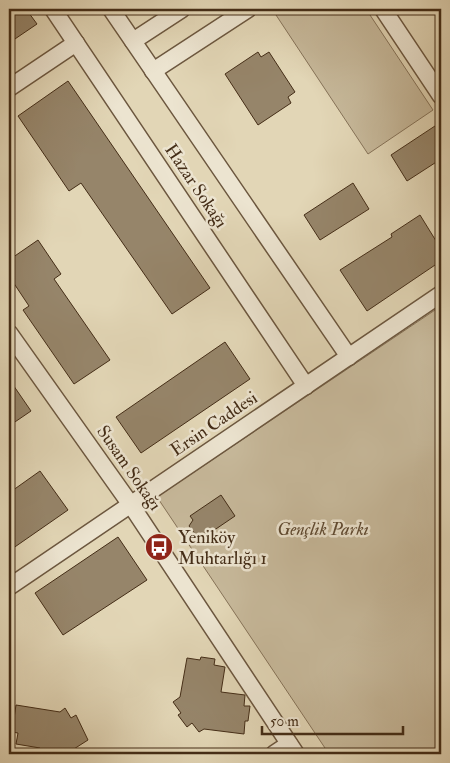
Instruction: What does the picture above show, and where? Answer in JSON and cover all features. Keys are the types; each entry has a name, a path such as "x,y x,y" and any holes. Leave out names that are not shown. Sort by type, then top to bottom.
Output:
{"street":[{"name":"Hazar Sokağı","path":"53,9 306,386"},
{"name":"Hazar Sokağı","path":"111,9 349,357"},
{"path":"133,40 182,9"},
{"path":"153,71 248,9"},
{"path":"383,9 441,96"},
{"path":"9,88 76,43"},
{"name":"Ersin Caddesi","path":"9,587 441,294"},
{"name":"Susam Sokağı","path":"9,333 131,505 292,749"},
{"path":"274,754 292,749"}],"green space":[{"path":"285,9 366,9 433,110 368,154 276,15"},
{"name":"Gençlik Parkı","path":"441,306 441,754 329,754 157,497"}],"building":[{"path":"15,9 26,9 37,24 9,43 9,13"},
{"path":"258,52 261,57 269,52 295,92 288,97 291,103 258,125 225,74"},
{"path":"68,81 210,288 172,314 81,183 69,191 18,116"},
{"path":"441,122 441,159 407,181 391,155"},
{"path":"353,183 369,209 320,240 304,215"},
{"path":"420,215 441,249 441,261 367,311 340,270 392,237 391,234"},
{"path":"38,240 61,274 54,279 110,360 74,384 23,310 29,306 9,276 9,260"},
{"path":"225,342 250,379 141,453 116,417"},
{"path":"9,379 31,411 9,426"},
{"path":"40,471 68,510 9,551 9,493"},
{"path":"221,495 235,516 210,533 195,534 189,526 193,520 190,516"},
{"path":"118,537 147,580 63,635 35,593"},
{"path":"201,657 215,659 214,665 225,667 221,692 245,695 244,706 250,706 248,721 245,721 244,734 204,729 199,732 192,723 187,727 178,715 181,713 173,702 180,697 187,658 200,660"},
{"path":"16,705 60,712 65,708 71,718 76,715 88,740 66,754 39,754 40,748 16,744 18,733 12,732"}],"place":[{"name":"Yeniköy Muhtarlığı 1","path":"159,547"}]}
